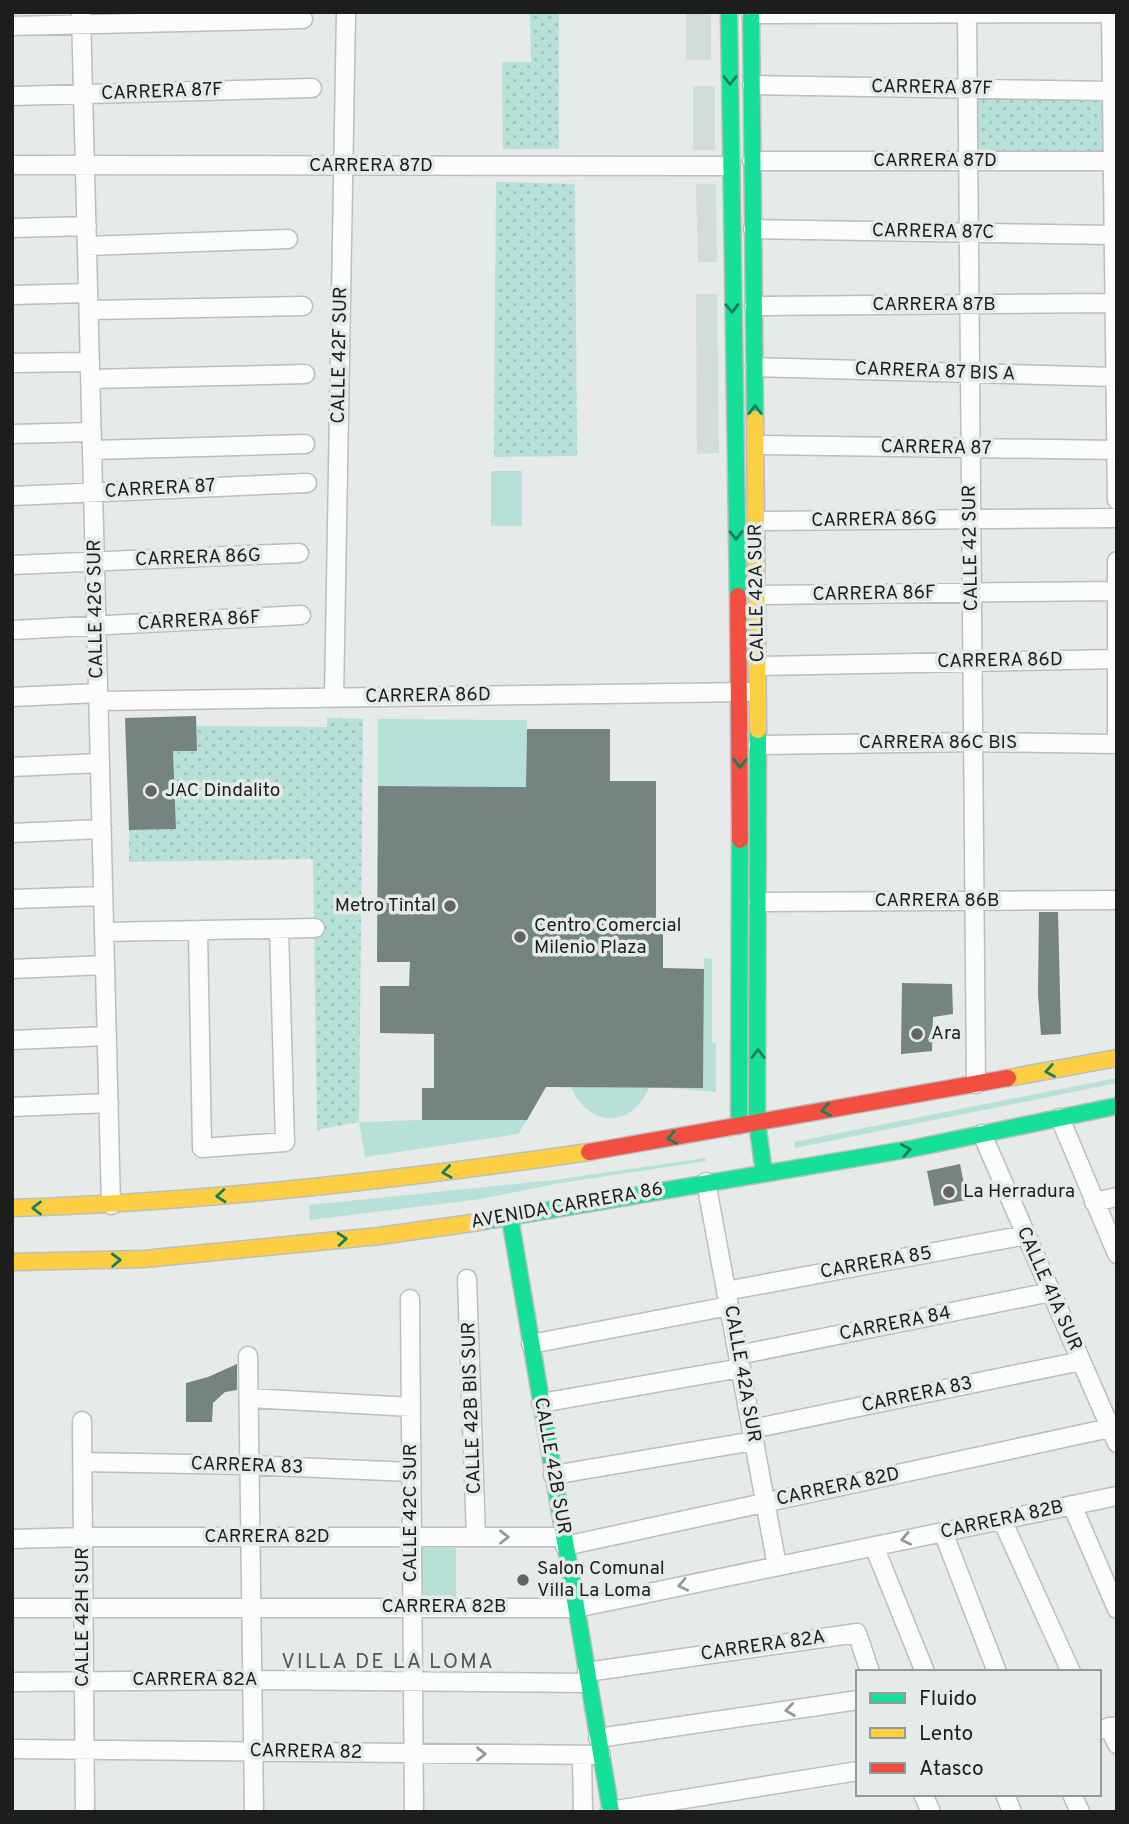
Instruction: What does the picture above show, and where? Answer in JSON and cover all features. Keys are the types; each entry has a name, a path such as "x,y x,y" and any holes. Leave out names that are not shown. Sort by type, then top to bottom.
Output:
{"street":[{"name":"CALLE 42F SUR","path":"334,698 346,12"},
{"name":"CALLE 42A SUR","path":"729,12 739,692 739,1126"},
{"name":"CALLE 42A SUR","path":"751,13 758,666 757,1122 764,1173"},
{"path":"751,13 1111,13 1114,45 1113,235 1117,500"},
{"name":"CALLE 42 SUR","path":"967,13 976,1084"},
{"path":"12,26 81,18 303,19"},
{"name":"CALLE 42G SUR","path":"81,18 111,1205"},
{"name":"CARRERA 87F","path":"752,85 967,88 1113,97"},
{"name":"CARRERA 87F","path":"12,96 312,88"},
{"name":"CARRERA 87D","path":"752,161 1114,161"},
{"name":"CARRERA 87D","path":"12,165 730,166"},
{"path":"12,228 87,226"},
{"name":"CARRERA 87C","path":"753,229 1113,235"},
{"path":"87,246 288,239"},
{"path":"12,295 88,302 303,306"},
{"name":"CARRERA 87B","path":"754,306 1114,303"},
{"path":"12,363 90,370 305,374"},
{"name":"CARRERA 87 BIS A","path":"755,367 970,373 1116,384"},
{"path":"12,434 92,441 305,444"},
{"name":"CARRERA 87","path":"756,445 1116,450"},
{"name":"CARRERA 87","path":"12,496 307,482"},
{"name":"CARRERA 86G","path":"757,521 1117,518"},
{"name":"CARRERA 86G","path":"12,565 299,554"},
{"path":"1117,561 1117,743"},
{"name":"CARRERA 86F","path":"757,595 1116,591"},
{"name":"CARRERA 86F","path":"12,630 301,615"},
{"name":"CARRERA 86D","path":"758,666 1116,659"},
{"name":"CARRERA 86D","path":"12,697 334,698 758,692"},
{"name":"CARRERA 86C BIS","path":"758,745 1117,743"},
{"path":"12,767 100,763"},
{"path":"12,833 102,829"},
{"path":"12,900 103,896"},
{"name":"CARRERA 86B","path":"758,902 1117,900"},
{"path":"104,932 315,928"},
{"path":"198,930 202,1148 285,1142 279,929"},
{"path":"12,969 105,965"},
{"path":"12,1040 107,1036"},
{"path":"12,1208 111,1205 329,1187 422,1176 627,1147 1117,1058"},
{"path":"12,1107 109,1103"},
{"name":"AVENIDA CARRERA 86","path":"14,1269 48,1262 144,1259 379,1236 510,1218 706,1182 910,1149 1117,1106"},
{"path":"1060,1118 1117,1254"},
{"name":"CALLE 41A SUR","path":"982,1134 1113,1436"},
{"name":"CALLE 42A SUR","path":"706,1182 777,1566"},
{"path":"1094,1202 1117,1198"},
{"name":"CALLE 42B SUR","path":"510,1218 587,1678 594,1749 583,1812"},
{"name":"CARRERA 85","path":"531,1344 728,1298 1026,1235"},
{"name":"CALLE 42B BIS SUR","path":"467,1279 476,1537"},
{"name":"CARRERA 84","path":"541,1403 740,1362 1051,1292"},
{"name":"CALLE 42C SUR","path":"410,1299 414,1812"},
{"path":"248,1356 254,1812"},
{"name":"CARRERA 83","path":"553,1475 753,1435 1081,1362"},
{"path":"249,1398 411,1407"},
{"name":"CALLE 42H SUR","path":"82,1422 85,1812"},
{"name":"CARRERA 82D","path":"12,1539 476,1537 564,1542 1113,1436"},
{"name":"CARRERA 83","path":"82,1462 250,1465 411,1472"},
{"name":"CARRERA 82B","path":"12,1608 576,1608 1117,1496"},
{"path":"1072,1505 1117,1609"},
{"path":"1002,1520 1070,1670"},
{"path":"943,1532 996,1670"},
{"path":"874,1546 924,1670"},
{"name":"CARRERA 82A","path":"12,1682 587,1678 856,1633 869,1670"},
{"name":"CARRERA 82","path":"12,1749 412,1754 594,1749 856,1700"},
{"path":"594,1749 610,1811 856,1771"},
{"path":"924,1796 931,1812"},
{"path":"1073,1796 1080,1812"}],"shaded area":[{"path":"686,12 711,12 711,60 686,60"},
{"path":"693,86 715,86 715,150 693,150"},
{"path":"696,184 716,184 717,262 698,262"},
{"path":"696,294 717,294 719,453 697,454"}],"green space":[{"path":"530,12 559,12 559,149 503,149 502,62 531,62"},
{"path":"977,94 1104,94 1104,156 977,156"},
{"path":"496,182 575,184 577,456 494,457"},
{"path":"491,471 522,471 522,526 491,526"},
{"path":"327,718 363,719 359,1122 317,1130 313,859 129,862 129,830 176,829 173,751 197,750 196,726 327,727"},
{"path":"378,719 527,720 526,787 378,786"},
{"path":"704,958 712,959 712,1042 716,1043 716,1092 672,1088 703,1088"},
{"path":"1117,1078 1117,1083 795,1148 794,1142"},
{"path":"571,1087 649,1088 641,1102 631,1111 621,1117 610,1118 588,1110"},
{"path":"527,1120 518,1134 365,1157 359,1122"},
{"path":"705,1158 706,1161 555,1184 481,1199 310,1220 309,1205 554,1180"},
{"path":"419,1548 456,1548 456,1600 419,1600"}],"building":[{"name":"JAC Dindalito","path":"196,716 197,751 173,751 176,829 129,830 125,718"},
{"name":"Centro Comercial Milenio Plaza","path":"527,729 610,729 610,781 656,781 656,918 663,918 663,968 704,969 703,1088 546,1087 527,1120 422,1120 422,1088 434,1088 434,1034 380,1033 380,986 409,986 410,962 377,962 378,786 526,787"},
{"path":"1039,912 1058,912 1061,1034 1041,1035 1038,994"},
{"name":"Ara","path":"902,983 952,984 953,1014 933,1017 932,1051 901,1054"},
{"name":"La Herradura","path":"960,1164 967,1200 934,1206 927,1171"},
{"path":"237,1364 237,1390 225,1392 213,1403 212,1422 186,1422 186,1383"}],"traffic: fast":[{"path":"729,12 738,596"},
{"path":"751,12 755,419"},
{"path":"758,730 757,1122 764,1173"},
{"path":"739,1126 740,840"},
{"path":"479,1222 910,1149 1117,1106"},
{"path":"510,1218 611,1812"}],"traffic: slow":[{"path":"755,419 758,730"},
{"path":"1008,1078 1117,1058"},
{"path":"12,1208 229,1195 445,1172 589,1152"},
{"path":"12,1262 144,1259 379,1236 479,1222"}],"traffic: jam":[{"path":"738,596 740,840"},
{"path":"589,1152 1008,1078"}],"place":[{"name":"JAC Dindalito","path":"151,791"},
{"name":"Metro Tintal","path":"450,906"},
{"name":"Centro Comercial Milenio Plaza","path":"520,937"},
{"name":"Ara","path":"917,1034"},
{"name":"La Herradura","path":"949,1192"},
{"name":"Salon Comunal Villa La Loma","path":"523,1580"}],"district":[{"name":"VILLA DE LA LOMA","path":"388,1662"}]}
